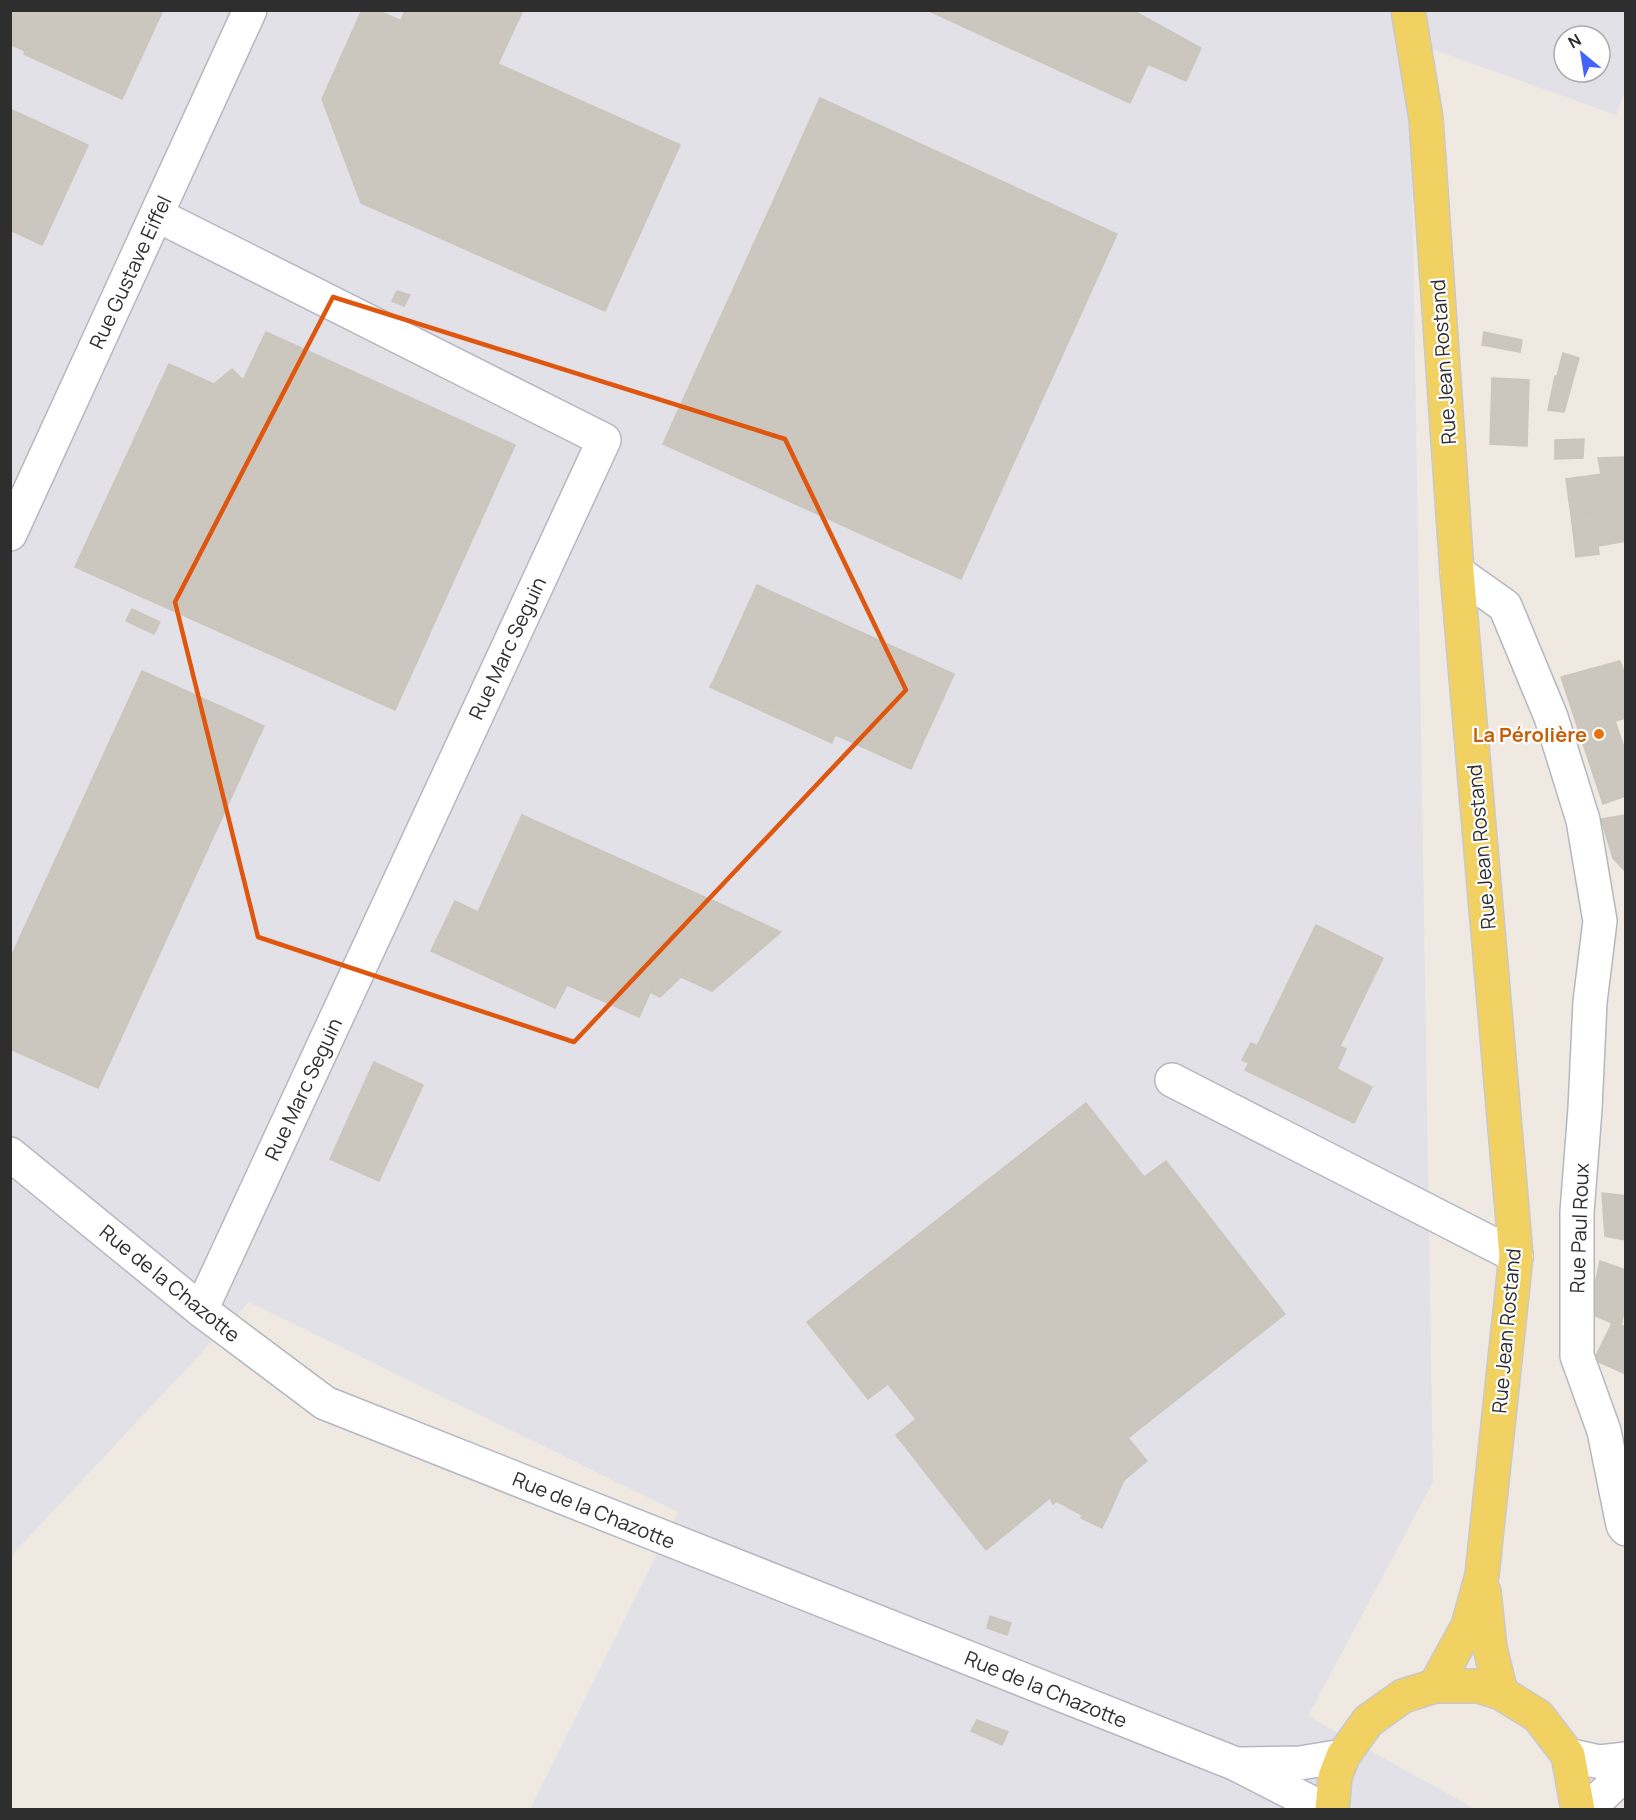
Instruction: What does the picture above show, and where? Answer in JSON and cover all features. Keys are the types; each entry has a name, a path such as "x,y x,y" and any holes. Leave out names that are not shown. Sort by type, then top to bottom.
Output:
{"main road":[{"name":"Rue Jean Rostand","path":"1408,10 1426,119 1457,573 1516,1256 1482,1575"},
{"path":"1435,1686 1468,1626 1482,1575"},
{"path":"1482,1575 1490,1648 1501,1693"},
{"path":"1332,1809 1335,1777 1343,1756 1368,1721 1403,1696 1435,1686 1479,1686 1501,1693 1538,1716 1568,1755 1578,1809"}],"street":[{"name":"Rue Gustave Eiffel","path":"10,534 250,10"},
{"name":"Rue Marc Seguin","path":"157,215 604,440 201,1310"},
{"name":"Rue Paul Roux","path":"1457,573 1505,606 1551,717 1613,914 1590,1002 1577,1212 1577,1356 1604,1431 1618,1454 1623,1525 1626,1529"},
{"path":"1172,1080 1516,1256"},
{"name":"Rue de la Chazotte","path":"10,1154 201,1310 325,1403 1236,1764 1296,1794 1319,1809"},
{"path":"1568,1755 1600,1762 1626,1759"},
{"path":"1236,1764 1300,1763 1343,1756"},
{"path":"1587,1809 1626,1773"}],"highlighted area":[{"path":"333,297 785,439 906,690 574,1042 258,937 175,602"}],"shaded area":[{"path":"11,11 1625,11 1625,92 1616,115 1410,41 1433,1482 1308,1716 1475,1809 530,1809 678,1512 249,1302 11,1556"}],"building":[{"path":"14,10 163,10 122,99 24,54 25,51 10,44 10,19"},
{"path":"362,10 377,10 680,145 605,311 361,203 322,99"},
{"path":"405,10 523,10 498,64 401,21"},
{"path":"927,10 1132,10 1201,48 1186,81 1148,64 1130,103"},
{"path":"820,98 1117,234 961,579 663,444"},
{"path":"10,109 88,145 42,245 10,230"},
{"path":"397,291 410,295 404,306 392,301"},
{"path":"266,332 515,445 395,710 75,567 169,364 214,384 232,369 243,380"},
{"path":"1484,332 1522,340 1520,352 1482,345"},
{"path":"1563,353 1579,358 1564,412 1548,410 1555,376 1557,376"},
{"path":"1492,378 1529,380 1527,446 1490,444"},
{"path":"1584,439 1583,458 1555,459 1555,440"},
{"path":"1626,457 1626,473 1625,471 1601,474 1598,458"},
{"path":"1625,471 1626,509 1571,515 1566,479"},
{"path":"1626,509 1626,541 1598,546 1599,554 1576,557 1571,515"},
{"path":"757,585 954,674 911,769 714,680"},
{"path":"132,609 160,622 154,634 126,621"},
{"path":"1620,661 1626,677 1626,718 1615,721 1626,753 1626,796 1603,804 1561,677"},
{"path":"142,671 264,726 98,1088 10,1049 10,959"},
{"path":"714,680 835,735 832,743 710,687"},
{"path":"522,815 716,902 681,977 661,968 639,1017 567,985 555,1008 431,951 455,901 478,912"},
{"path":"1626,815 1626,872 1613,858 1601,819"},
{"path":"716,902 781,932 712,991 681,977"},
{"path":"1316,925 1383,958 1340,1046 1346,1049 1337,1069 1372,1087 1354,1123 1245,1070 1249,1063 1242,1060 1251,1043 1257,1046"},
{"path":"661,968 681,977 660,997 650,992"},
{"path":"374,1062 423,1085 379,1181 330,1159"},
{"path":"1086,1103 1144,1177 1166,1161 1285,1314 1128,1438 1147,1461 1111,1491 1104,1506 1111,1509 1102,1528 1081,1518 1086,1508 1063,1496 1053,1504 1050,1498 986,1550 896,1435 916,1419 888,1384 868,1399 807,1322"},
{"path":"1602,1193 1626,1196 1626,1240 1605,1236"},
{"path":"1600,1261 1626,1270 1626,1304 1621,1325 1626,1327 1626,1374 1594,1360 1612,1323 1589,1313"},
{"path":"1124,1480 1111,1509 1104,1506 1111,1491"},
{"path":"1063,1496 1086,1508 1082,1515 1056,1501"},
{"path":"990,1616 1011,1623 1007,1635 987,1628"},
{"path":"977,1720 1008,1732 1002,1745 971,1731"}],"place":[{"name":"La Pérolière","path":"1599,734"}]}
